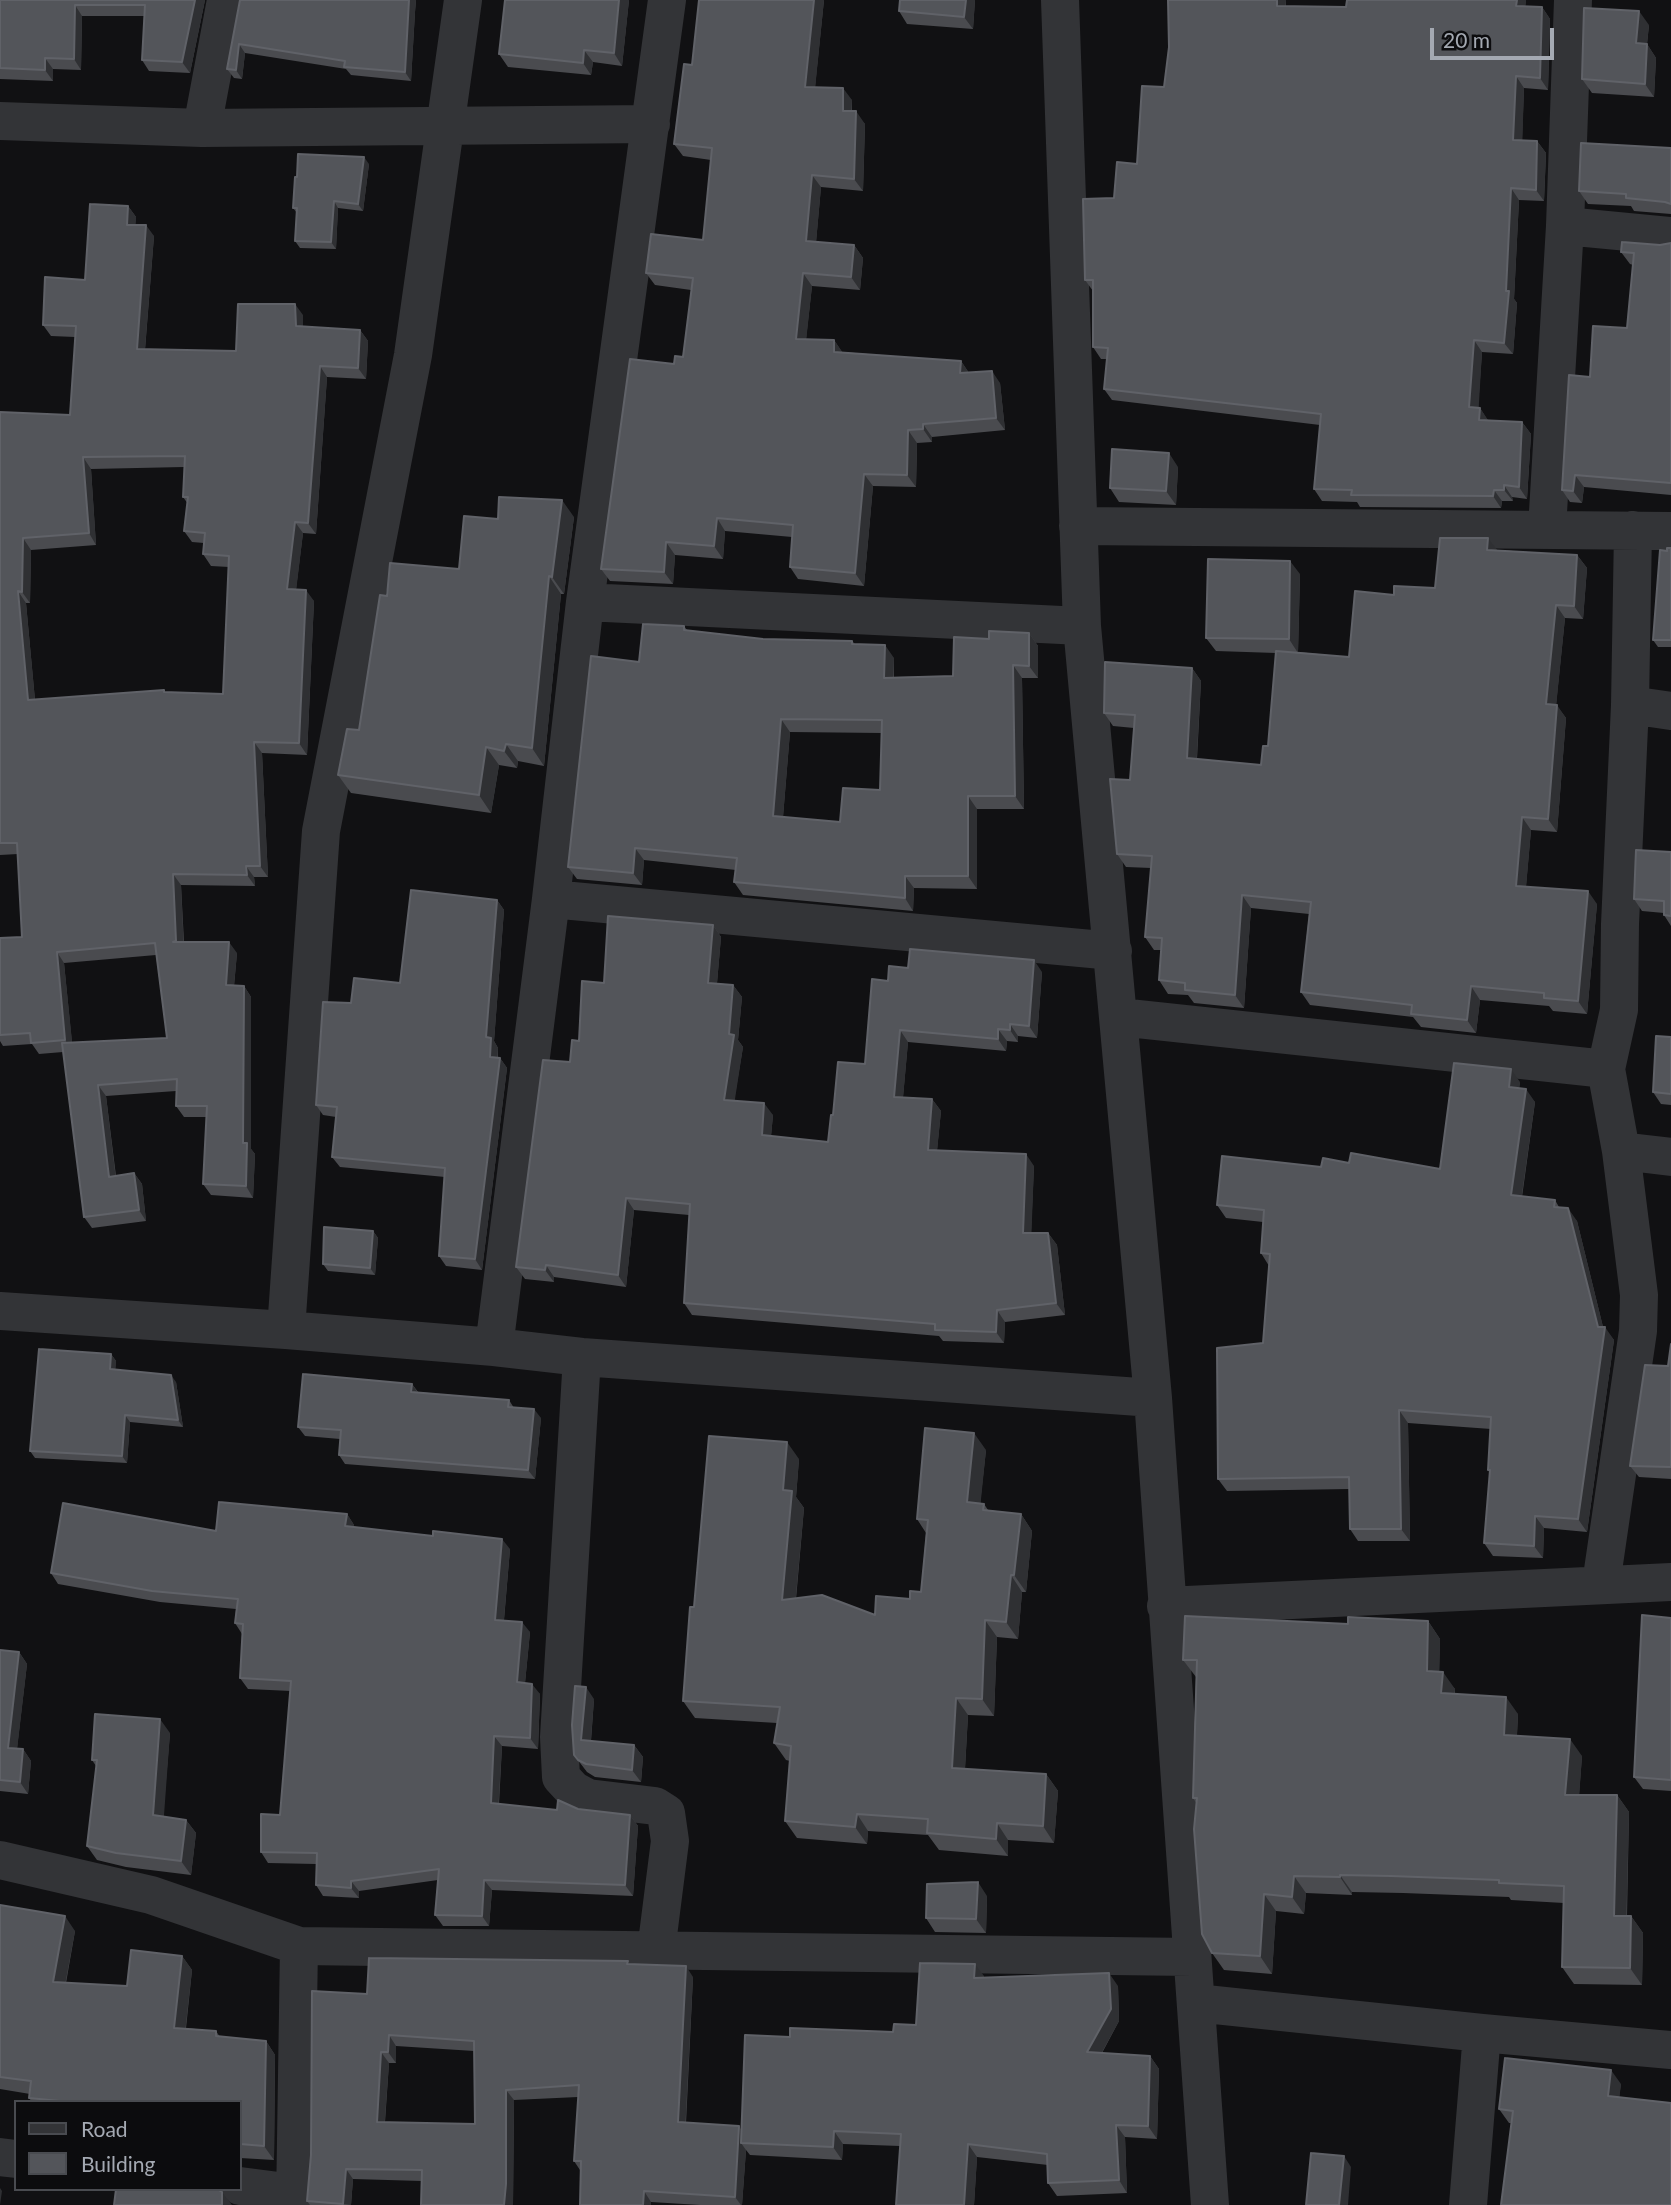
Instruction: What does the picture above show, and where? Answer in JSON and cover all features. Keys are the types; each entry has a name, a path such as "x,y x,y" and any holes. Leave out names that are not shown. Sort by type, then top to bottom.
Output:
{"street":[{"path":"202,128 226,0"},
{"path":"286,1330 321,831 412,355 463,0"},
{"path":"494,1347 551,899 585,602 667,0"},
{"path":"1060,0 1082,626 1153,1398 1210,2205"},
{"path":"1547,528 1565,226 1573,0"},
{"path":"0,121 202,128 651,124"},
{"path":"1565,226 1671,236"},
{"path":"1079,526 1671,531"},
{"path":"1601,1584 1638,1331 1637,1282 1621,1151 1606,1069 1619,1010 1620,924 1630,705 1633,530"},
{"path":"585,602 1082,626"},
{"path":"1630,705 1671,711"},
{"path":"551,899 1113,951"},
{"path":"1119,1017 1606,1069"},
{"path":"1621,1151 1671,1157"},
{"path":"0,1311 286,1330 583,1357 1153,1398"},
{"path":"583,1357 559,1737 561,1777 573,1790 588,1798 655,1806 666,1813 670,1841 656,1951"},
{"path":"1166,1606 1671,1582"},
{"path":"0,1860 151,1895 299,1946 1192,1957"},
{"path":"242,2186 294,2199 299,1946"},
{"path":"1195,2003 1671,2050"},
{"path":"1468,2205 1482,2033"}],"building":[{"path":"0,0 195,0 182,62 142,60 145,5 75,5 74,59 45,58 45,70 0,68"},
{"path":"240,0 409,0 405,72 344,67 345,61 239,44 236,70 227,69"},
{"path":"505,0 619,0 614,53 584,50 583,63 499,54"},
{"path":"699,0 814,0 805,87 843,88 843,111 856,111 854,179 812,175 806,241 854,245 851,277 803,273 796,339 834,340 834,352 961,361 960,373 992,371 996,418 923,424 923,429 908,430 907,475 864,474 855,573 790,567 793,525 717,518 714,546 666,542 664,572 601,569 630,359 674,364 675,356 683,357 693,278 646,273 651,234 703,240 712,148 674,144 684,64 692,65"},
{"path":"900,0 966,0 964,17 899,11"},
{"path":"1168,0 1277,0 1277,6 1346,7 1347,0 1517,0 1516,6 1542,7 1540,78 1516,76 1513,140 1537,141 1536,190 1511,188 1506,291 1509,291 1504,343 1474,340 1469,407 1480,408 1479,420 1522,422 1519,487 1504,485 1504,490 1494,490 1493,496 1351,495 1352,490 1314,489 1321,414 1104,389 1108,348 1093,347 1093,280 1085,280 1083,199 1114,198 1117,162 1137,164 1142,86 1164,87 1169,47"},
{"path":"1584,8 1639,11 1636,43 1647,44 1645,84 1582,79"},
{"path":"1581,143 1671,148 1671,204 1626,198 1626,194 1579,191"},
{"path":"298,154 364,157 358,204 334,201 331,242 295,241 297,208 293,208"},
{"path":"90,204 128,206 127,225 146,225 137,349 236,351 238,304 295,304 296,326 360,330 358,368 320,366 308,523 295,522 287,589 306,590 299,743 254,742 260,866 246,866 247,875 173,874 176,941 173,942 229,942 226,985 244,986 243,1143 247,1143 246,1186 203,1184 207,1106 176,1106 177,1079 98,1085 109,1177 134,1173 139,1210 84,1217 62,1043 167,1038 155,943 57,952 65,1040 31,1043 30,1033 0,1035 0,938 22,937 17,843 0,843 0,412 70,415 76,326 43,325 45,277 85,280","holes":["185,456 183,497 188,497 184,531 205,533 203,554 229,556 223,694 164,690 28,700 18,591 22,592 23,538 89,533 83,457"]},
{"path":"1622,242 1660,245 1671,243 1671,483 1575,475 1573,491 1562,490 1569,375 1590,377 1593,326 1627,328 1634,253 1621,252"},
{"path":"1112,449 1169,453 1166,491 1110,488"},
{"path":"499,497 562,500 552,577 549,576 532,748 506,744 504,751 486,747 479,795 338,775 347,729 359,730 380,595 387,596 390,563 459,569 464,516 498,519"},
{"path":"1440,538 1488,538 1487,550 1577,555 1574,606 1556,605 1546,704 1557,705 1548,819 1522,817 1516,886 1588,891 1578,1001 1544,998 1544,993 1471,986 1467,1020 1411,1014 1412,1005 1301,992 1311,902 1242,895 1235,995 1185,990 1185,983 1159,980 1162,938 1145,937 1152,856 1117,854 1110,779 1130,780 1135,715 1104,713 1105,662 1192,668 1187,758 1261,765 1263,746 1268,746 1276,651 1349,657 1355,591 1394,595 1394,586 1435,588"},
{"path":"1667,548 1671,548 1671,640 1653,640 1660,550 1667,551"},
{"path":"1208,559 1290,561 1289,639 1206,638"},
{"path":"643,624 684,626 684,630 763,639 852,641 852,644 885,645 884,678 953,676 954,637 989,639 989,631 1029,633 1029,666 1013,665 1015,796 968,796 968,876 905,876 905,898 734,882 737,858 635,848 633,873 568,867 591,656 639,662","holes":["781,719 882,720 880,790 843,788 840,822 773,816"]},
{"path":"1636,850 1671,852 1671,916 1664,915 1664,901 1634,899"},
{"path":"411,890 497,900 486,1037 491,1038 490,1057 500,1058 475,1259 439,1256 445,1168 332,1157 337,1107 316,1105 323,1002 351,1003 354,978 400,983"},
{"path":"608,916 713,925 708,983 733,985 729,1034 734,1035 724,1100 764,1103 762,1135 828,1142 838,1062 865,1064 872,979 888,981 889,966 908,968 910,949 1034,960 1029,1026 1010,1024 1010,1030 998,1029 998,1039 900,1030 894,1097 932,1099 928,1150 1026,1154 1023,1233 1048,1233 1056,1303 997,1310 996,1332 935,1330 935,1324 684,1303 690,1204 626,1198 618,1275 546,1265 545,1270 516,1267 543,1060 570,1062 572,1040 579,1041 582,981 604,983"},
{"path":"1656,1036 1671,1037 1671,1094 1653,1092"},
{"path":"1454,1063 1511,1069 1509,1087 1526,1089 1511,1195 1555,1200 1554,1207 1568,1208 1598,1327 1605,1327 1578,1519 1535,1516 1534,1546 1484,1543 1491,1417 1399,1410 1401,1529 1350,1529 1349,1477 1218,1479 1217,1348 1263,1343 1270,1254 1261,1253 1264,1210 1217,1205 1222,1156 1321,1167 1323,1158 1349,1163 1351,1153 1440,1169"},
{"path":"324,1227 373,1231 370,1268 323,1264"},
{"path":"1671,1344 1671,1467 1630,1466 1645,1365 1668,1366"},
{"path":"39,1349 111,1354 110,1369 171,1375 178,1420 125,1415 122,1456 30,1451"},
{"path":"303,1374 412,1384 411,1392 509,1400 508,1407 534,1409 528,1470 339,1455 341,1430 298,1427"},
{"path":"925,1428 974,1433 967,1502 984,1504 983,1510 1021,1514 1006,1622 985,1620 982,1699 956,1698 952,1768 1046,1774 1043,1826 997,1823 996,1839 927,1833 928,1819 857,1814 855,1827 785,1821 791,1746 774,1743 780,1707 683,1701 690,1607 694,1607 709,1436 787,1442 783,1490 792,1491 782,1600 822,1595 875,1615 876,1596 910,1599 910,1591 921,1592 928,1520 917,1519"},
{"path":"219,1502 347,1514 345,1526 433,1536 433,1531 502,1539 495,1620 522,1622 517,1682 532,1684 530,1738 494,1736 491,1803 557,1810 558,1800 578,1809 630,1815 625,1885 484,1880 482,1916 435,1915 439,1869 351,1881 351,1888 316,1885 317,1853 261,1852 261,1814 280,1815 291,1681 240,1678 243,1624 235,1623 238,1599 152,1591 51,1573 63,1503 216,1531"},
{"path":"1642,1615 1671,1618 1671,1780 1634,1777"},
{"path":"1185,1616 1348,1624 1348,1617 1428,1621 1427,1671 1443,1672 1441,1693 1506,1697 1504,1735 1570,1739 1565,1795 1617,1795 1614,1916 1631,1916 1630,1968 1562,1967 1564,1886 1499,1883 1499,1880 1391,1876 1294,1876 1292,1897 1264,1894 1260,1956 1212,1953 1202,1934 1194,1829 1197,1798 1193,1798 1197,1660 1183,1660"},
{"path":"0,1650 19,1652 8,1748 23,1749 20,1782 0,1780"},
{"path":"575,1686 586,1687 581,1740 634,1745 632,1770 586,1764 574,1755 572,1725"},
{"path":"95,1714 160,1719 153,1815 186,1820 181,1861 116,1853 87,1846 97,1760 92,1760"},
{"path":"978,1882 976,1919 926,1918 927,1884"},
{"path":"0,1905 65,1916 53,1982 127,1986 131,1950 182,1956 174,2028 216,2031 216,2036 266,2041 264,2146 242,2144 242,2100 50,2100 29,2098 31,2081 0,2077"},
{"path":"369,1958 628,1961 627,1964 686,1966 678,2122 739,2126 735,2197 644,2191 643,2205 580,2205 581,2161 574,2161 579,2085 506,2090 504,2205 421,2205 422,2170 346,2169 343,2204 307,2201 311,2155 312,1991 367,1994","holes":["389,2035 474,2041 475,2124 377,2122 381,2052 388,2052"]},
{"path":"920,1963 975,1964 974,1978 1109,1973 1111,2009 1087,2052 1150,2056 1148,2126 1116,2125 1119,2180 1048,2183 1047,2154 968,2144 964,2205 896,2205 901,2134 834,2131 833,2147 741,2143 745,2035 790,2037 790,2028 893,2032 894,2024 916,2025"},
{"path":"1505,2058 1611,2070 1608,2096 1671,2103 1671,2205 1501,2205 1513,2111 1499,2109"},
{"path":"1311,2153 1344,2156 1339,2205 1306,2205"},
{"path":"116,2191 222,2192 222,2205 114,2205"}]}
